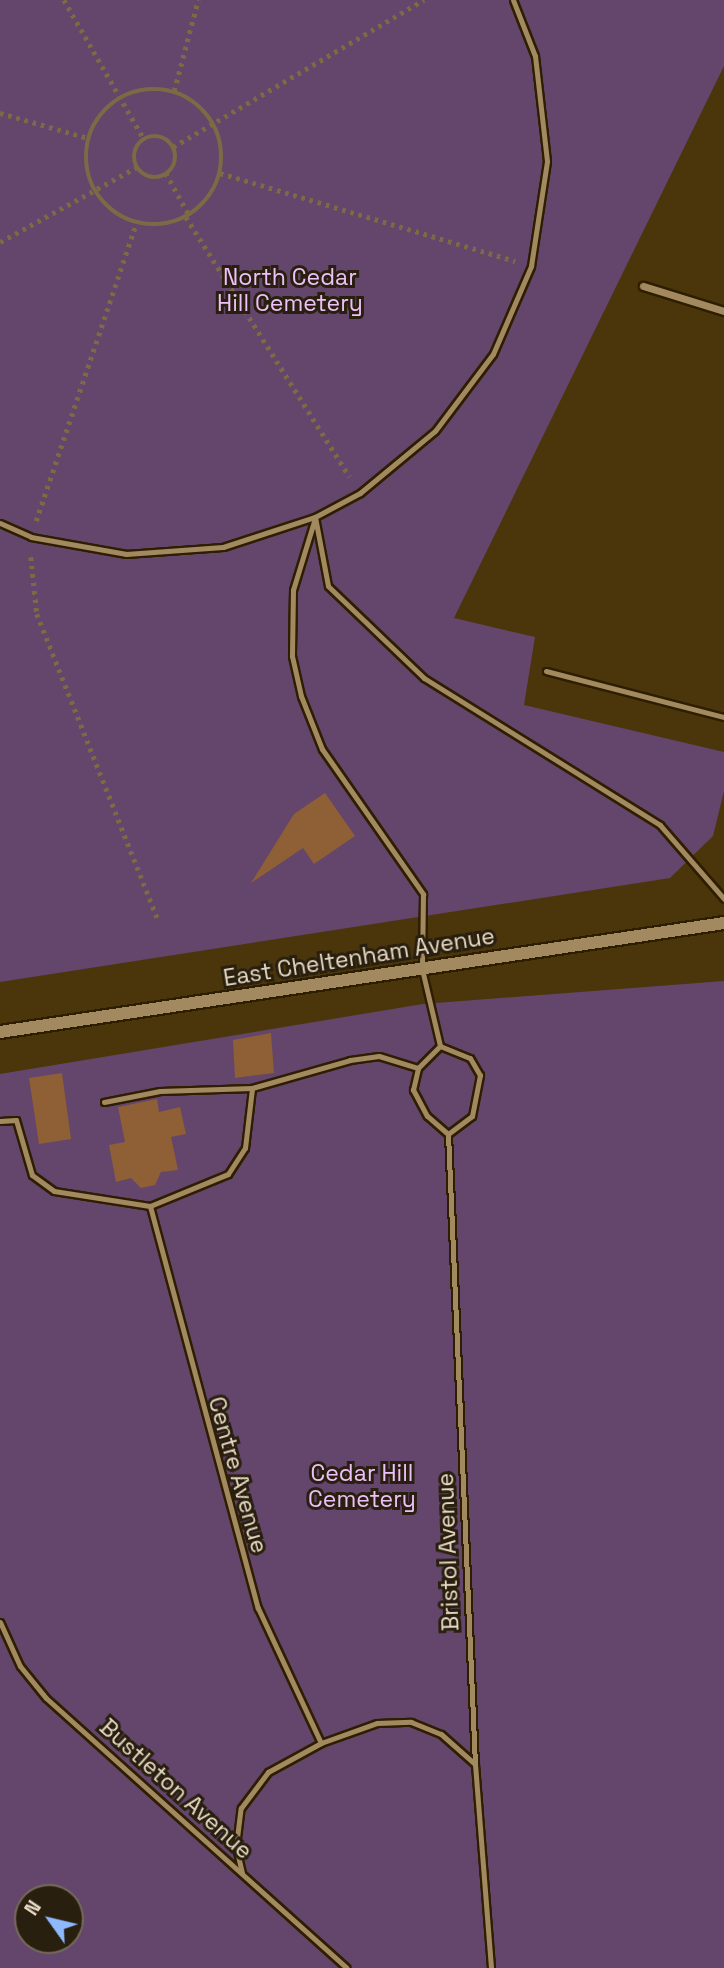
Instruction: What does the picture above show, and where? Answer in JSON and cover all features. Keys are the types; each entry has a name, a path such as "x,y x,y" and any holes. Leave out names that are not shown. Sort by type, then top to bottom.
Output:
{"street":[{"path":"642,286 724,311"},
{"name":"East Cheltenham Avenue","path":"0,1032 724,923"}],"lane":[{"path":"0,523 31,537 126,554 223,547 315,517 360,493 435,432 493,354 531,266 547,161 535,56 513,0"},
{"path":"315,517 328,586 424,678 660,825 724,899"},
{"path":"315,517 293,590 292,656 299,686 322,749 423,894 422,969 440,1046"},
{"path":"546,671 724,717"},
{"path":"440,1046 470,1058 480,1074 471,1116 448,1134 427,1116 413,1090 418,1068 440,1046"},
{"path":"104,1102 160,1091 251,1088 349,1059 379,1056 418,1068"},
{"path":"0,1121 16,1120 33,1175 54,1191 149,1206 228,1174 245,1148 251,1088"},
{"name":"Bristol Avenue","path":"448,1134 475,1764 491,1968"},
{"name":"Centre Avenue","path":"149,1206 258,1608 321,1743"},
{"name":"Bustleton Avenue","path":"0,1622 20,1666 46,1698 347,1968"},
{"path":"242,1872 236,1846 241,1808 268,1772 321,1743 377,1723 411,1722 441,1734 475,1764"}],"path":[{"path":"64,0 144,139"},
{"path":"174,91 198,0"},
{"path":"173,147 424,0"},
{"path":"138,90 174,91 214,123 220,173 188,216 136,223 94,191 88,138 120,97 138,90"},
{"path":"0,113 88,138"},
{"path":"160,137 173,147 174,163 166,173 153,178 136,167 134,153 144,139 160,137"},
{"path":"0,242 136,167"},
{"path":"166,173 188,216 360,493"},
{"path":"220,173 531,266"},
{"path":"136,223 31,537 37,614 159,922"}],"green space":[{"name":"North Cedar Hill Cemetery","path":"0,0 724,0 724,66 454,618 535,637 524,705 724,752 724,791 713,836 670,878 0,982"},
{"name":"Cedar Hill Cemetery","path":"724,981 724,1968 0,1968 0,1074 423,1004"}],"building":[{"path":"325,793 355,836 314,864 303,848 251,883 294,814"},
{"path":"271,1033 274,1073 235,1078 233,1040"},
{"path":"62,1073 71,1139 39,1144 29,1078"},
{"path":"157,1099 159,1112 180,1107 186,1134 171,1137 178,1170 161,1172 155,1185 141,1188 131,1178 116,1182 109,1145 125,1142 118,1107"}]}
